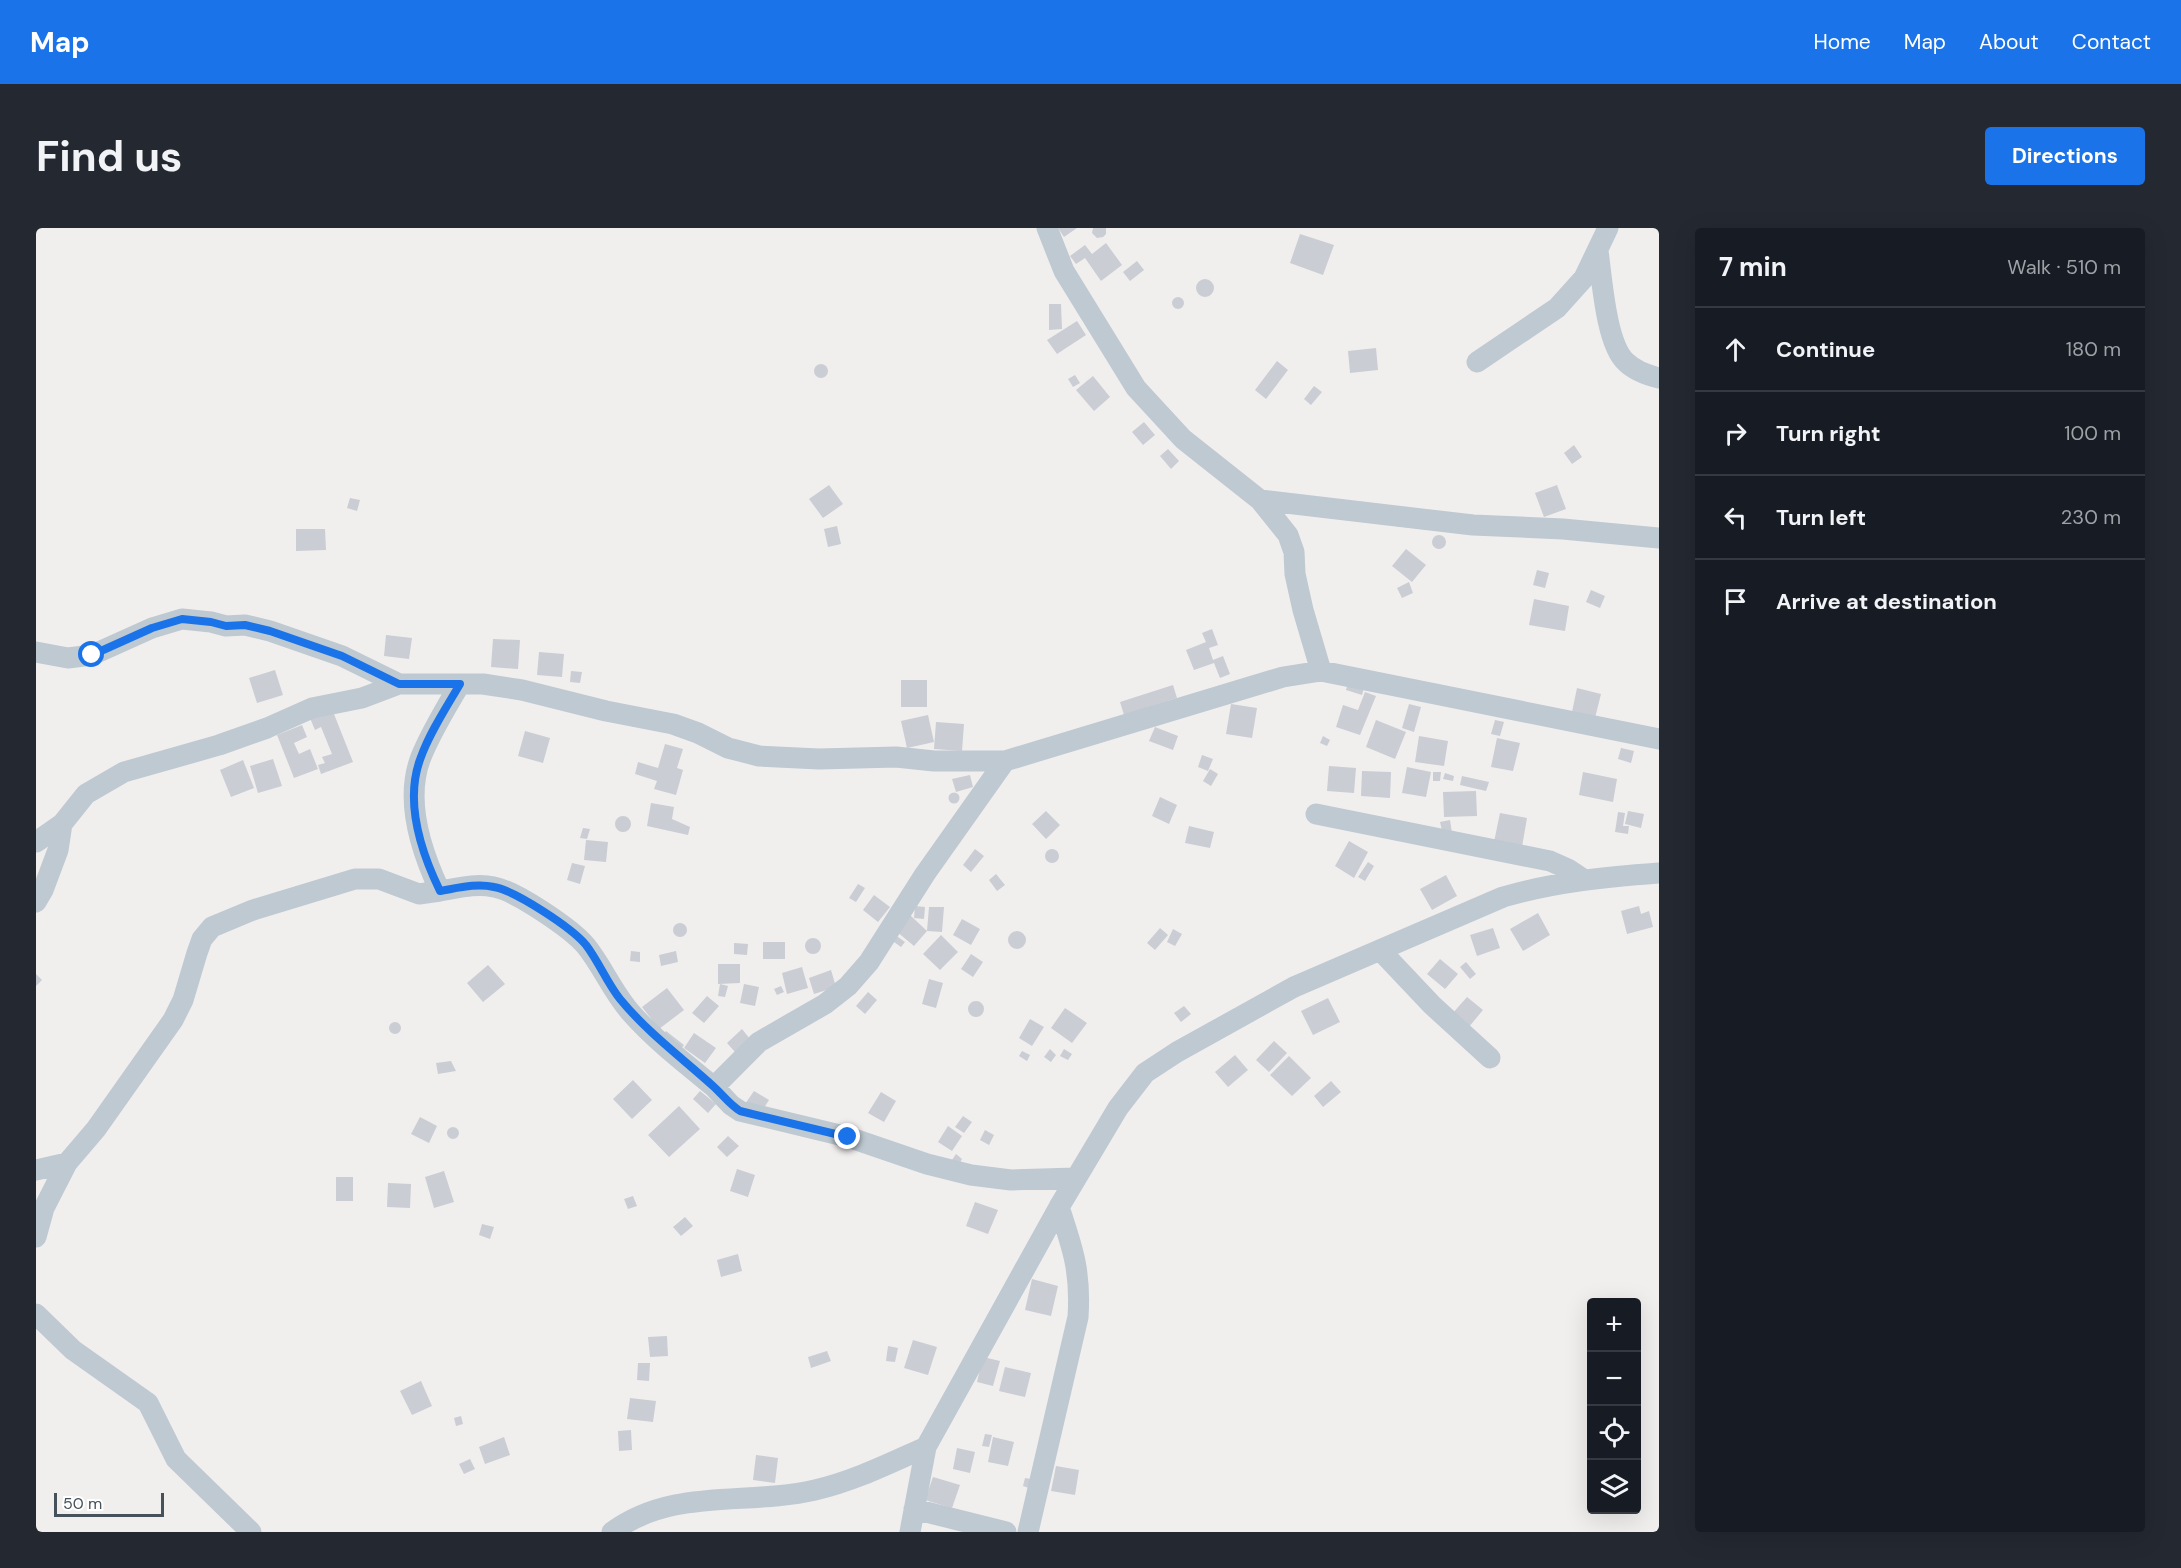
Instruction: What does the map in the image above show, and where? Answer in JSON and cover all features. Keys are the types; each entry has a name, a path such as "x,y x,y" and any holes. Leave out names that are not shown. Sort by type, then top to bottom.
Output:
{"street":[{"path":"1047,228 1064,271 1136,388 1183,439 1260,500 1288,535 1294,552 1295,574 1303,610 1322,671"},
{"path":"1477,362 1557,308 1584,278 1608,228"},
{"path":"1598,251 1607,311 1617,351 1626,363 1641,372 1659,378"},
{"path":"1260,500 1473,525 1563,529 1659,538"},
{"path":"36,652 68,658 92,655 152,628 182,619 226,626 245,625 270,631 342,656 399,684"},
{"path":"36,842 62,824 86,794 124,772 219,745 267,728 312,708 362,698 399,684 483,684 522,690 606,711 673,724 728,748 759,756 819,759 886,757 934,761 1005,761 1283,677 1322,671 1659,739"},
{"path":"440,891 419,837 415,782 420,759 460,684"},
{"path":"714,1087 759,1042 825,1004 848,986 869,962 925,874 1005,761"},
{"path":"1316,814 1550,861 1583,879"},
{"path":"36,902 58,850 62,824"},
{"path":"910,1532 926,1447 1076,1178 1118,1108 1145,1073 1177,1052 1294,987 1503,897 1539,887 1583,879 1659,873"},
{"path":"36,1236 44,1208 67,1163 96,1130 173,1020 183,1000 202,939 212,927 253,910 355,879 379,879 419,894 472,885 495,887 513,894 562,925 585,944 615,993 633,1015 714,1087 730,1106 740,1111 848,1137 927,1164 971,1175 1011,1179 1076,1178"},
{"path":"1380,950 1432,1005 1490,1058"},
{"path":"36,1170 67,1163"},
{"path":"1028,1532 1078,1317 1080,1291 1078,1269 1059,1208"},
{"path":"36,1314 73,1350 148,1403 176,1459 251,1532"},
{"path":"612,1532 630,1519 688,1501 814,1490 859,1476 926,1447"},
{"path":"914,1509 1006,1532"}],"building":[{"path":"1058,228 1077,228 1064,237"},
{"path":"1093,228 1106,228 1106,234 1097,238 1092,233"},
{"path":"1300,234 1334,245 1323,275 1290,263"},
{"path":"1106,243 1122,265 1101,281 1085,258 1076,264 1070,256 1085,245 1092,254"},
{"path":"1137,261 1144,270 1130,281 1123,272"},
{"path":"1205,279 1211,282 1214,288 1211,294 1205,297 1199,294 1196,288 1199,282"},
{"path":"1178,297 1184,303 1178,309 1172,303"},
{"path":"1049,304 1061,304 1062,329 1049,330"},
{"path":"1077,321 1086,335 1057,354 1047,340"},
{"path":"1376,348 1378,370 1350,373 1348,351"},
{"path":"1277,361 1288,370 1266,399 1255,390"},
{"path":"821,364 826,366 828,371 826,376 821,378 816,376 814,371 816,366"},
{"path":"1075,375 1080,383 1073,387 1068,379"},
{"path":"1093,376 1110,397 1094,411 1076,390"},
{"path":"1314,386 1322,392 1311,405 1304,399"},
{"path":"1144,422 1155,435 1143,445 1132,432"},
{"path":"1574,445 1582,457 1572,464 1564,453"},
{"path":"1168,449 1179,461 1171,469 1160,456"},
{"path":"829,485 843,504 823,518 809,499"},
{"path":"1557,485 1566,509 1544,517 1535,493"},
{"path":"350,498 360,500 357,511 347,508"},
{"path":"837,526 841,544 828,547 824,529"},
{"path":"296,529 325,529 326,550 296,551"},
{"path":"1439,535 1444,537 1446,542 1444,547 1439,549 1434,547 1432,542 1434,537"},
{"path":"1406,549 1426,565 1412,582 1392,566"},
{"path":"1537,570 1549,573 1545,588 1533,585"},
{"path":"1409,582 1413,593 1402,598 1397,588"},
{"path":"1591,590 1605,596 1600,608 1586,602"},
{"path":"1534,599 1569,606 1565,631 1529,625"},
{"path":"1212,629 1218,645 1209,648 1213,660 1223,656 1230,674 1220,678 1214,663 1194,670 1186,650 1206,642 1202,633"},
{"path":"386,635 412,638 409,659 384,656"},
{"path":"493,639 520,640 518,669 491,667"},
{"path":"539,652 564,654 562,677 537,675"},
{"path":"275,670 283,695 257,703 249,678"},
{"path":"571,671 582,672 580,683 570,682"},
{"path":"901,680 927,680 927,707 901,707"},
{"path":"1348,683 1364,688 1362,695 1346,690"},
{"path":"1173,685 1177,698 1124,715 1120,702"},
{"path":"1577,688 1601,694 1595,718 1572,712"},
{"path":"1365,692 1376,696 1360,735 1336,727 1343,705 1358,710"},
{"path":"1231,704 1257,708 1252,738 1226,734"},
{"path":"1409,704 1421,707 1414,732 1402,728"},
{"path":"332,709 353,762 321,774 318,765 325,763 322,757 332,754 321,727 315,730 310,718"},
{"path":"928,715 934,742 907,748 901,721"},
{"path":"1376,720 1406,732 1395,759 1366,747"},
{"path":"1495,720 1504,722 1500,736 1491,734"},
{"path":"936,722 964,724 962,751 934,749"},
{"path":"302,725 307,737 294,743 299,754 310,749 318,769 294,778 277,735"},
{"path":"1155,727 1178,736 1173,750 1149,741"},
{"path":"525,731 550,738 543,763 518,756"},
{"path":"1323,736 1330,740 1327,746 1320,743"},
{"path":"1419,736 1448,741 1444,766 1415,762"},
{"path":"1497,738 1520,743 1513,771 1491,767"},
{"path":"665,744 683,749 677,768 683,770 676,795 654,789 657,781 635,774 638,762 658,768"},
{"path":"1621,748 1634,751 1631,763 1618,759"},
{"path":"1202,755 1213,759 1208,771 1198,767"},
{"path":"273,759 282,786 258,793 250,766"},
{"path":"243,760 254,788 231,797 220,770"},
{"path":"1329,766 1356,768 1354,793 1327,791"},
{"path":"1407,767 1431,772 1426,797 1402,793"},
{"path":"1210,769 1218,774 1211,786 1203,781"},
{"path":"1362,771 1391,772 1390,798 1361,796"},
{"path":"1433,772 1441,772 1440,781 1433,781"},
{"path":"1583,772 1617,779 1613,802 1579,795"},
{"path":"1445,773 1454,776 1453,781 1443,779"},
{"path":"970,775 973,787 956,792 952,779"},
{"path":"1462,776 1489,782 1486,791 1460,785"},
{"path":"1476,791 1477,816 1444,817 1443,792"},
{"path":"954,792 960,798 954,804 948,798"},
{"path":"1160,797 1177,805 1169,824 1152,816"},
{"path":"651,803 674,807 672,819 690,827 688,835 647,826"},
{"path":"1046,811 1060,825 1046,839 1032,824"},
{"path":"1628,811 1644,814 1641,828 1625,824"},
{"path":"1618,812 1625,813 1623,826 1629,826 1628,834 1615,832"},
{"path":"1500,813 1527,818 1522,847 1494,842"},
{"path":"623,816 629,818 631,824 629,830 623,832 617,830 615,824 617,818"},
{"path":"1450,820 1452,833 1443,835 1440,822"},
{"path":"1189,826 1214,832 1210,848 1185,843"},
{"path":"583,828 590,829 587,839 580,838"},
{"path":"586,840 608,842 606,862 584,860"},
{"path":"1349,841 1368,852 1354,878 1335,866"},
{"path":"975,849 984,856 971,872 963,865"},
{"path":"1049,849 1055,849 1059,856 1055,863 1049,863 1045,859 1045,853"},
{"path":"1368,862 1374,866 1365,881 1358,877"},
{"path":"572,863 585,866 580,884 567,880"},
{"path":"996,874 1005,885 997,891 989,880"},
{"path":"1446,875 1457,896 1432,910 1420,889"},
{"path":"858,884 865,888 856,902 849,898"},
{"path":"874,895 890,907 878,922 863,910"},
{"path":"915,906 925,907 924,919 914,918"},
{"path":"1639,906 1641,914 1649,911 1653,927 1627,934 1621,911"},
{"path":"929,907 944,907 942,932 927,931"},
{"path":"1538,913 1550,935 1523,951 1510,929"},
{"path":"910,915 927,931 914,946 896,931"},
{"path":"962,919 980,929 971,945 953,935"},
{"path":"677,923 683,923 687,930 683,937 677,937 673,933 673,927"},
{"path":"1160,928 1168,935 1155,950 1147,943"},
{"path":"1493,928 1500,948 1477,956 1470,935"},
{"path":"1173,929 1182,934 1175,946 1167,942"},
{"path":"1017,931 1023,934 1026,940 1023,946 1017,949 1011,946 1008,940 1011,934"},
{"path":"891,932 905,942 901,947 887,937"},
{"path":"941,935 958,952 940,970 923,954"},
{"path":"810,938 816,938 821,946 819,952 810,954 805,949 805,943"},
{"path":"763,942 785,942 785,959 763,959"},
{"path":"734,943 748,944 747,955 734,954"},
{"path":"631,951 640,952 640,962 630,961"},
{"path":"676,951 678,962 661,966 659,955"},
{"path":"971,954 983,962 973,977 961,969"},
{"path":"1440,959 1458,974 1445,989 1427,974"},
{"path":"1466,962 1476,974 1470,979 1460,967"},
{"path":"718,964 740,964 740,983 718,984"},
{"path":"488,965 505,984 483,1002 467,983"},
{"path":"802,967 808,988 787,994 782,973"},
{"path":"831,970 836,987 814,994 809,978"},
{"path":"36,974 42,980 36,986"},
{"path":"929,979 943,983 936,1008 922,1004"},
{"path":"720,984 728,986 725,997 718,996"},
{"path":"744,984 759,987 755,1006 740,1003"},
{"path":"781,986 784,992 777,995 774,989"},
{"path":"667,988 684,1010 659,1029 642,1007"},
{"path":"868,992 877,1000 865,1014 856,1006"},
{"path":"707,996 719,1006 704,1023 692,1013"},
{"path":"1467,997 1483,1010 1468,1028 1452,1014"},
{"path":"1328,998 1340,1022 1313,1035 1301,1011"},
{"path":"976,1001 982,1003 984,1009 982,1015 976,1017 970,1015 968,1009 970,1003"},
{"path":"1184,1006 1191,1014 1181,1022 1174,1013"},
{"path":"1065,1008 1087,1023 1072,1043 1051,1028"},
{"path":"1030,1019 1044,1027 1032,1046 1019,1038"},
{"path":"397,1022 401,1028 397,1034 393,1034 389,1026"},
{"path":"742,1029 750,1039 735,1052 727,1043"},
{"path":"666,1031 684,1045 679,1052 661,1038"},
{"path":"694,1033 716,1048 705,1063 684,1048"},
{"path":"1274,1041 1287,1053 1269,1072 1256,1060"},
{"path":"1050,1049 1056,1055 1051,1062 1044,1057"},
{"path":"1064,1049 1072,1054 1068,1060 1060,1056"},
{"path":"1022,1051 1030,1055 1027,1061 1019,1056"},
{"path":"1235,1055 1248,1070 1228,1087 1215,1072"},
{"path":"1289,1056 1311,1078 1292,1096 1270,1075"},
{"path":"451,1061 456,1071 438,1074 436,1063"},
{"path":"633,1080 652,1100 632,1119 613,1099"},
{"path":"1331,1081 1341,1092 1323,1107 1314,1096"},
{"path":"700,1091 716,1104 708,1113 693,1099"},
{"path":"754,1091 769,1100 760,1114 745,1104"},
{"path":"881,1092 896,1101 884,1122 868,1113"},
{"path":"679,1106 700,1129 669,1157 648,1135"},
{"path":"963,1116 972,1122 964,1133 955,1127"},
{"path":"420,1117 437,1126 429,1143 411,1134"},
{"path":"948,1126 962,1136 952,1151 938,1142"},
{"path":"455,1127 459,1133 455,1139 451,1139 447,1131"},
{"path":"985,1130 994,1135 989,1145 980,1140"},
{"path":"728,1136 739,1146 727,1157 717,1147"},
{"path":"956,1154 962,1159 957,1168 950,1163"},
{"path":"737,1169 755,1175 748,1197 730,1191"},
{"path":"444,1171 454,1202 434,1208 425,1177"},
{"path":"336,1177 353,1177 353,1201 336,1201"},
{"path":"388,1183 411,1184 410,1208 387,1207"},
{"path":"633,1196 637,1206 628,1209 624,1199"},
{"path":"975,1202 998,1210 988,1234 966,1226"},
{"path":"685,1217 693,1226 681,1236 673,1227"},
{"path":"482,1224 494,1227 490,1239 479,1235"},
{"path":"738,1254 742,1271 721,1277 717,1260"},
{"path":"1032,1279 1058,1286 1051,1316 1025,1310"},
{"path":"667,1336 668,1356 650,1357 648,1337"},
{"path":"913,1340 937,1347 928,1375 904,1368"},
{"path":"888,1346 898,1348 895,1362 886,1361"},
{"path":"827,1351 831,1361 811,1368 808,1357"},
{"path":"983,1357 1000,1361 993,1386 977,1382"},
{"path":"638,1363 650,1363 649,1381 637,1380"},
{"path":"1005,1367 1031,1373 1025,1397 999,1391"},
{"path":"421,1381 432,1406 412,1415 400,1391"},
{"path":"630,1398 656,1401 653,1422 627,1419"},
{"path":"461,1416 463,1424 456,1426 454,1418"},
{"path":"631,1430 632,1450 619,1451 618,1431"},
{"path":"985,1434 992,1435 989,1447 982,1446"},
{"path":"504,1437 510,1455 485,1464 479,1447"},
{"path":"993,1437 1014,1442 1008,1466 988,1462"},
{"path":"957,1448 975,1452 970,1473 953,1469"},
{"path":"756,1455 778,1458 775,1483 753,1480"},
{"path":"470,1459 475,1469 464,1474 459,1464"},
{"path":"1056,1466 1079,1470 1075,1495 1051,1491"},
{"path":"933,1477 960,1485 952,1508 925,1500"},
{"path":"1025,1478 1031,1479 1029,1488 1023,1486"}],"route":[{"path":"92,655 152,628 182,619 226,626 245,625 270,631 342,656 399,684 460,684 436,725 420,759 415,782 419,837 440,891 472,885 495,887 513,894 562,925 585,944 615,993 633,1015 714,1087 730,1106 740,1111 848,1137"}]}
